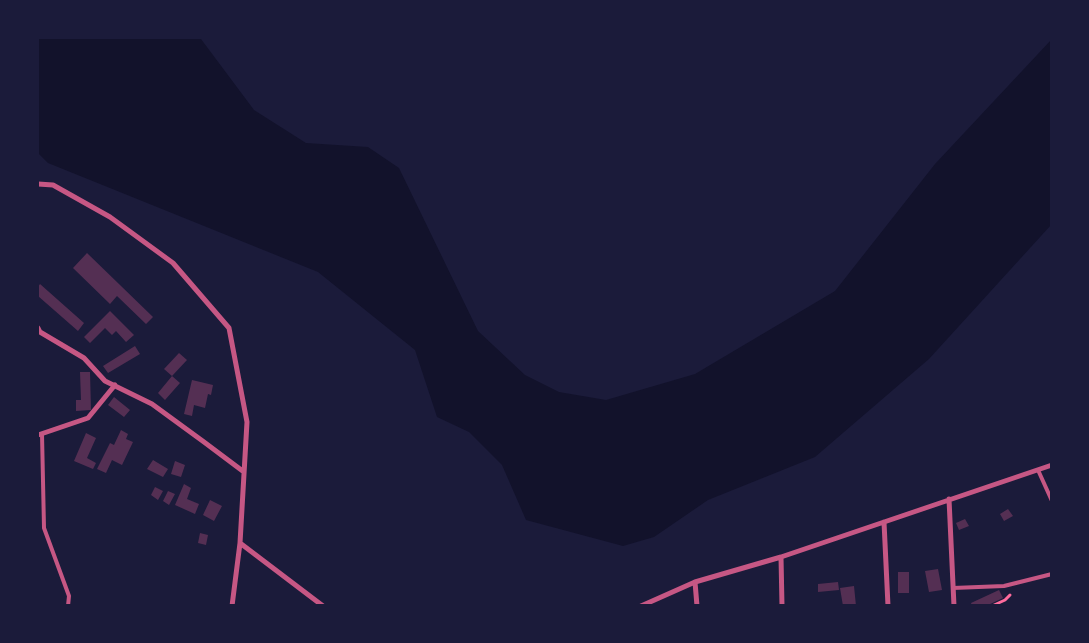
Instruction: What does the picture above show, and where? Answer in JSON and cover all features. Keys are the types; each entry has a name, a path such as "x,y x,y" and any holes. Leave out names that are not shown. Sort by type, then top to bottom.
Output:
{"street":[{"path":"38,184 53,185 110,217 173,263 229,328 247,422 240,543 232,606"},
{"path":"38,331 84,358 105,381 152,404 244,472"},
{"path":"40,435 88,418 115,385"},
{"path":"641,606 695,582 781,557 1052,466"},
{"path":"949,500 954,606"},
{"path":"884,522 888,606"},
{"path":"240,543 323,606"},
{"path":"781,557 782,606"},
{"path":"695,582 697,606"}],"lane":[{"path":"40,435 44,528 69,596 68,606"},
{"path":"1038,470 1052,501"},
{"path":"953,588 1004,586 1052,574"}],"shaded area":[{"path":"38,38 201,39 254,110 306,143 368,147 399,168 478,331 525,375 559,392 606,400 695,374 835,291 935,164 1051,40 1051,225 929,359 815,457 708,500 654,537 623,546 526,520 502,465 469,432 437,417 415,350 318,272 48,163 38,153"}],"building":[{"path":"87,253 153,317 146,324 117,296 110,304 73,268"},
{"path":"40,284 84,323 78,331 38,296"},
{"path":"110,311 134,335 126,342 116,331 112,335 105,328 90,343 84,337"},
{"path":"135,346 140,354 108,373 103,366"},
{"path":"179,353 187,360 172,376 164,369"},
{"path":"80,372 90,372 91,410 76,411 76,400 81,400"},
{"path":"172,376 180,383 165,400 158,393"},
{"path":"192,380 213,385 211,395 208,394 205,408 194,405 192,416 184,414"},
{"path":"114,397 130,410 124,417 108,405"},
{"path":"121,430 128,434 126,439 133,442 122,465 112,460 106,473 97,469 110,443 114,445"},
{"path":"86,433 96,438 87,458 96,463 93,469 74,461"},
{"path":"153,460 168,469 163,477 147,469"},
{"path":"175,461 185,465 181,477 171,474"},
{"path":"184,484 191,488 187,499 199,504 195,514 175,505"},
{"path":"155,487 163,491 158,500 151,495"},
{"path":"168,491 175,494 169,505 163,501"},
{"path":"210,500 222,506 214,521 203,515"},
{"path":"1008,509 1013,516 1004,521 1000,514"},
{"path":"965,519 969,526 959,530 956,523"},
{"path":"200,533 208,535 206,545 198,543"},
{"path":"938,569 942,590 929,592 925,571"},
{"path":"898,572 909,572 909,593 898,593"},
{"path":"838,582 839,590 818,592 818,584"},
{"path":"854,586 856,606 843,606 840,588"},
{"path":"999,590 1003,598 986,606 972,606 971,603"}]}
